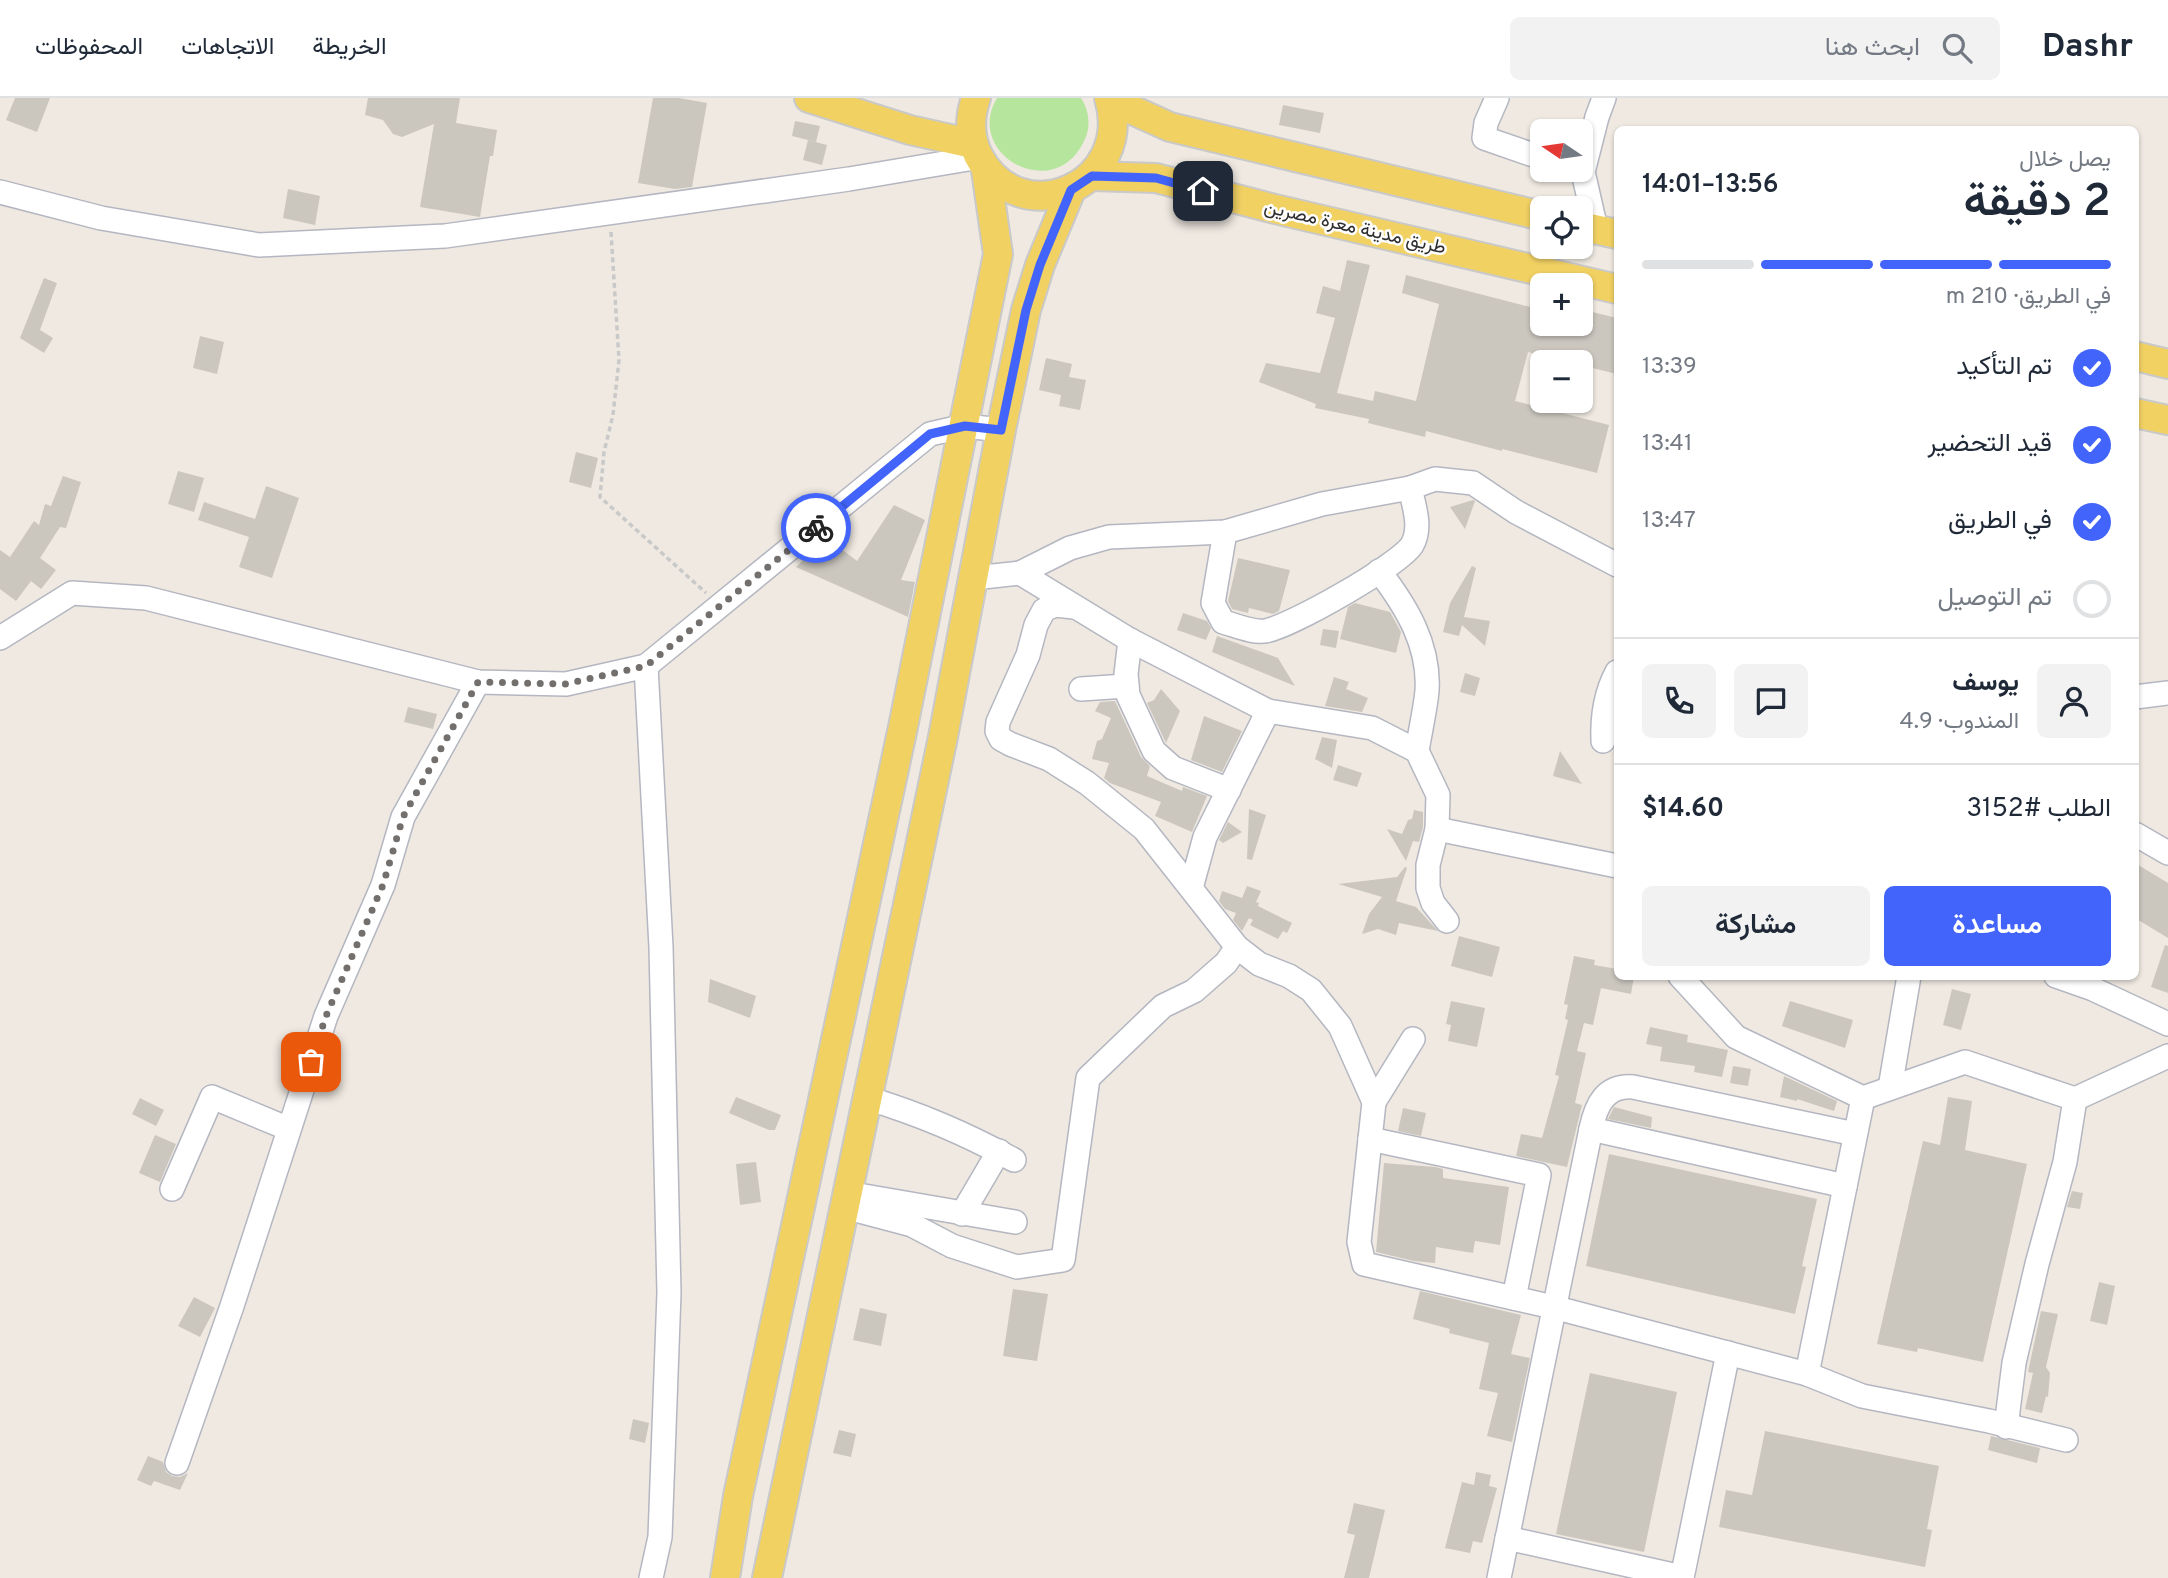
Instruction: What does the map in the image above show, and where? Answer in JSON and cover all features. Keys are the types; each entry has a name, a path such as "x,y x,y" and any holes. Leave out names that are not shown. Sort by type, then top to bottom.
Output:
{"main road":[{"path":"808,98 910,130 980,157"},
{"path":"725,1578 738,1496 898,754 998,254 980,157 970,131 971,111 976,98"},
{"path":"767,1578 974,578 1026,310 1040,265 1082,183 1104,159 1112,140 1114,120 1109,99"},
{"path":"1109,99 1170,127 1530,213"},
{"name":"طريق مدينة معرة مصرين","path":"980,157 1000,183 1023,194 1047,196 1082,183 1156,178 1275,209 1614,288"},
{"path":"2139,357 2168,364"},
{"path":"2139,414 2168,421"}],"street":[{"path":"1497,98 1486,123 1484,138 1530,154"},
{"path":"1593,130 1604,98"},
{"path":"0,192 101,218 259,245 445,236 609,214 980,157"},
{"path":"1583,182 1598,230"},
{"path":"0,638 72,593 146,598 478,682 566,684 646,666 920,440 943,429 965,426 1001,430"},
{"path":"974,578 1020,573 1070,548 1109,537 1225,532 1322,504 1410,488 1435,479 1473,482 1516,512 1614,563"},
{"path":"1225,532 1213,603 1223,622 1262,632 1297,621 1379,571 1411,547 1416,536 1417,520 1410,488"},
{"path":"1379,571 1400,598 1414,623 1423,654 1427,690 1417,751 1438,795 1437,829 1428,865 1428,888 1433,903 1447,921"},
{"path":"1020,573 1130,640 1268,711 1372,728 1417,751"},
{"path":"1074,607 1055,605 1044,610 1036,625 1028,655 998,722 997,732 1001,739 1049,759 1087,783 1144,829 1237,947 1259,964 1289,976 1311,990 1340,1026 1374,1102"},
{"path":"1130,640 1126,686 1148,741 1162,760 1173,768 1229,790"},
{"path":"646,666 660,947 670,1293 660,1537 651,1578"},
{"path":"1603,741 1606,697 1614,680"},
{"path":"177,1464 232,1306 326,1016 383,885 403,817 478,682"},
{"path":"1081,689 1126,686"},
{"path":"2139,697 2168,693"},
{"path":"1191,888 1205,837 1268,711"},
{"path":"1437,829 1614,865"},
{"path":"2139,836 2166,848"},
{"path":"846,1200 912,1225 952,1247 1017,1267 1063,1260 1088,1078 1163,1006 1194,991 1226,963 1237,947"},
{"path":"1684,980 1736,1037 1863,1098 1965,1062 2075,1099 2168,1056"},
{"path":"1890,1088 1908,980"},
{"path":"2067,980 2168,1024"},
{"path":"1413,1039 1374,1102 1359,1242 1364,1264 1553,1307 1728,1353 1807,1374 1862,1396 1989,1421 2066,1440"},
{"path":"1499,1578 1591,1129 1597,1105 1603,1097 1625,1086 1855,1134"},
{"path":"172,1189 212,1097 289,1129"},
{"path":"867,1098 925,1116 1007,1156 962,1214"},
{"path":"1807,1374 1863,1098"},
{"path":"2006,1427 2014,1363 2065,1162 2075,1099"},
{"path":"1591,1129 1845,1186"},
{"path":"1370,1139 1539,1175 1514,1298"},
{"path":"846,1200 1015,1222"},
{"path":"1507,1538 1682,1578 1728,1353"}],"path":[{"path":"609,214 619,360 604,452 600,497 721,606"}],"green space":[{"path":"997,98 1081,98 1088,118 1085,139 1071,159 1054,169 1035,170 1017,165 1002,154 992,138 990,119"}],"building":[{"path":"15,98 50,98 37,132 6,120"},
{"path":"368,98 460,98 456,123 497,130 480,217 420,207 434,124 402,137 393,134 383,120 365,115"},
{"path":"653,98 679,98 707,103 692,187 675,189 638,183"},
{"path":"1283,105 1324,113 1320,133 1279,125"},
{"path":"795,121 820,126 816,142 792,136"},
{"path":"808,140 827,145 822,165 803,160"},
{"path":"288,189 320,196 315,225 283,218"},
{"path":"1347,260 1370,265 1337,393 1373,401 1375,391 1416,401 1439,304 1402,293 1406,275 1530,307 1530,336 1593,336 1593,312 1614,317 1614,373 1593,368 1593,350 1530,350 1515,401 1530,405 1530,413 1562,413 1609,425 1597,473 1426,431 1425,437 1368,423 1369,419 1315,408 1316,404 1259,382 1266,363 1320,373 1335,318 1316,313 1323,286 1340,291"},
{"path":"44,278 57,283 40,330 53,338 44,353 20,338"},
{"path":"200,336 224,342 217,374 193,368"},
{"path":"1046,358 1072,364 1069,377 1086,380 1080,410 1059,406 1061,395 1039,390"},
{"path":"576,452 598,458 591,488 569,482"},
{"path":"178,471 204,478 194,512 168,504"},
{"path":"63,476 81,482 66,528 60,527 40,558 56,570 41,589 31,581 16,601 0,589 0,550 10,557 34,521 39,525 45,504 51,506"},
{"path":"266,486 299,498 272,578 239,567 249,537 198,520 204,502 255,519"},
{"path":"1475,501 1465,529 1450,507"},
{"path":"894,505 925,520 901,580 915,582 908,617 796,567 827,538 857,561"},
{"path":"1238,558 1290,570 1279,611 1273,614 1249,608 1248,613 1232,609 1228,601"},
{"path":"1472,566 1476,568 1464,617 1490,621 1485,646 1462,625 1459,636 1443,632 1450,603"},
{"path":"1355,603 1390,612 1401,632 1396,653 1340,639 1348,607"},
{"path":"1183,613 1207,621 1211,628 1206,640 1177,630"},
{"path":"1323,629 1339,631 1336,648 1320,645"},
{"path":"1217,636 1278,658 1295,686 1212,652"},
{"path":"1465,673 1480,678 1475,696 1460,692"},
{"path":"1334,677 1349,682 1346,689 1368,698 1362,712 1325,706"},
{"path":"1161,689 1180,711 1166,743 1147,703 1154,700"},
{"path":"1115,701 1141,757 1150,766 1147,776 1182,791 1183,787 1207,796 1192,832 1155,816 1161,802 1110,783 1104,778 1109,763 1092,759 1097,741 1102,739 1111,718 1095,711 1100,702"},
{"path":"408,707 437,714 433,729 404,722"},
{"path":"1204,716 1242,731 1222,772 1191,760"},
{"path":"1322,737 1337,740 1332,768 1315,759"},
{"path":"1560,751 1582,784 1553,776"},
{"path":"1338,765 1362,773 1357,787 1333,780"},
{"path":"1249,809 1266,815 1252,860 1247,859"},
{"path":"1414,810 1423,812 1423,827 1419,842 1413,841 1406,861 1387,829 1402,834 1408,820 1412,819"},
{"path":"1228,822 1242,832 1223,843 1219,840"},
{"path":"2139,865 2168,883 2168,938 2139,920"},
{"path":"1407,868 1396,901 1416,907 1438,931 1399,923 1396,935 1378,929 1362,934 1369,914 1382,897 1338,884 1397,877"},
{"path":"1247,886 1261,891 1256,902 1259,903 1258,906 1292,923 1287,933 1283,931 1278,939 1250,925 1253,920 1249,918 1242,931 1233,920 1236,913 1225,909 1219,901 1222,891 1242,898"},
{"path":"1459,936 1500,947 1492,977 1451,966"},
{"path":"2165,945 2168,946 2168,993 2151,987"},
{"path":"1574,956 1595,960 1594,965 1614,968 1614,980 1633,980 1631,994 1601,988 1593,1025 1584,1023 1577,1051 1586,1053 1575,1103 1582,1105 1567,1167 1516,1156 1521,1134 1542,1138 1559,1076 1555,1075 1568,1020 1565,1019 1568,1005 1564,1004"},
{"path":"710,979 756,996 750,1018 708,1002"},
{"path":"1952,989 1971,994 1961,1030 1943,1025"},
{"path":"1451,1001 1485,1008 1477,1047 1448,1041 1451,1025 1446,1024"},
{"path":"1790,1001 1853,1020 1845,1048 1782,1026"},
{"path":"1650,1027 1688,1035 1687,1042 1728,1050 1722,1077 1694,1072 1695,1066 1660,1061 1662,1047 1646,1044"},
{"path":"1733,1066 1751,1069 1748,1086 1730,1083"},
{"path":"1784,1076 1837,1101 1834,1111 1797,1099 1780,1097"},
{"path":"736,1097 781,1115 775,1130 729,1113"},
{"path":"1948,1097 1972,1101 1965,1150 2027,1164 1983,1362 1918,1348 1917,1352 1877,1344 1923,1141 1940,1145"},
{"path":"140,1098 164,1110 156,1126 132,1114"},
{"path":"1614,1107 1652,1117 1651,1128 1608,1119"},
{"path":"1403,1108 1426,1113 1421,1136 1398,1131"},
{"path":"155,1135 176,1144 160,1182 139,1173"},
{"path":"1609,1154 1817,1199 1802,1266 1806,1267 1795,1314 1586,1266"},
{"path":"756,1162 761,1202 740,1205 736,1164"},
{"path":"1384,1163 1435,1167 1443,1169 1443,1178 1509,1187 1500,1245 1475,1241 1473,1253 1436,1247 1435,1263 1376,1252"},
{"path":"2072,1191 2083,1193 2080,1209 2067,1207"},
{"path":"2099,1282 2115,1286 2107,1325 2090,1321"},
{"path":"1013,1289 1048,1294 1037,1361 1003,1356"},
{"path":"1420,1291 1521,1315 1511,1354 1530,1358 1512,1442 1487,1436 1498,1393 1479,1389 1489,1343 1449,1333 1450,1329 1413,1319"},
{"path":"194,1297 215,1308 200,1337 178,1326"},
{"path":"860,1308 887,1314 881,1346 853,1340"},
{"path":"2041,1311 2058,1314 2046,1367 2050,1373 2048,1397 2046,1396 2042,1413 2025,1409 2033,1373 2028,1372"},
{"path":"1590,1373 1677,1392 1644,1552 1556,1534"},
{"path":"633,1419 649,1423 645,1443 629,1439"},
{"path":"839,1430 856,1434 851,1457 833,1453"},
{"path":"1765,1431 1939,1466 1927,1529 1932,1530 1925,1567 1719,1527 1726,1490 1752,1495"},
{"path":"1991,1436 2040,1448 2037,1463 1988,1450"},
{"path":"148,1456 163,1462 166,1472 172,1476 180,1477 188,1473 180,1490 154,1481 151,1486 137,1480"},
{"path":"1476,1472 1491,1475 1489,1486 1497,1488 1482,1543 1473,1541 1470,1553 1445,1548 1462,1482 1474,1485"},
{"path":"1354,1503 1385,1510 1369,1578 1344,1578 1355,1535 1347,1533"}],"way so far":[{"path":"311,1062 326,1016 383,885 403,817 478,682 566,684 646,666 816,528"}],"route":[{"path":"816,528 930,434 965,426 1001,430 1026,310 1040,265 1071,190 1092,176 1156,178 1203,191"}]}
